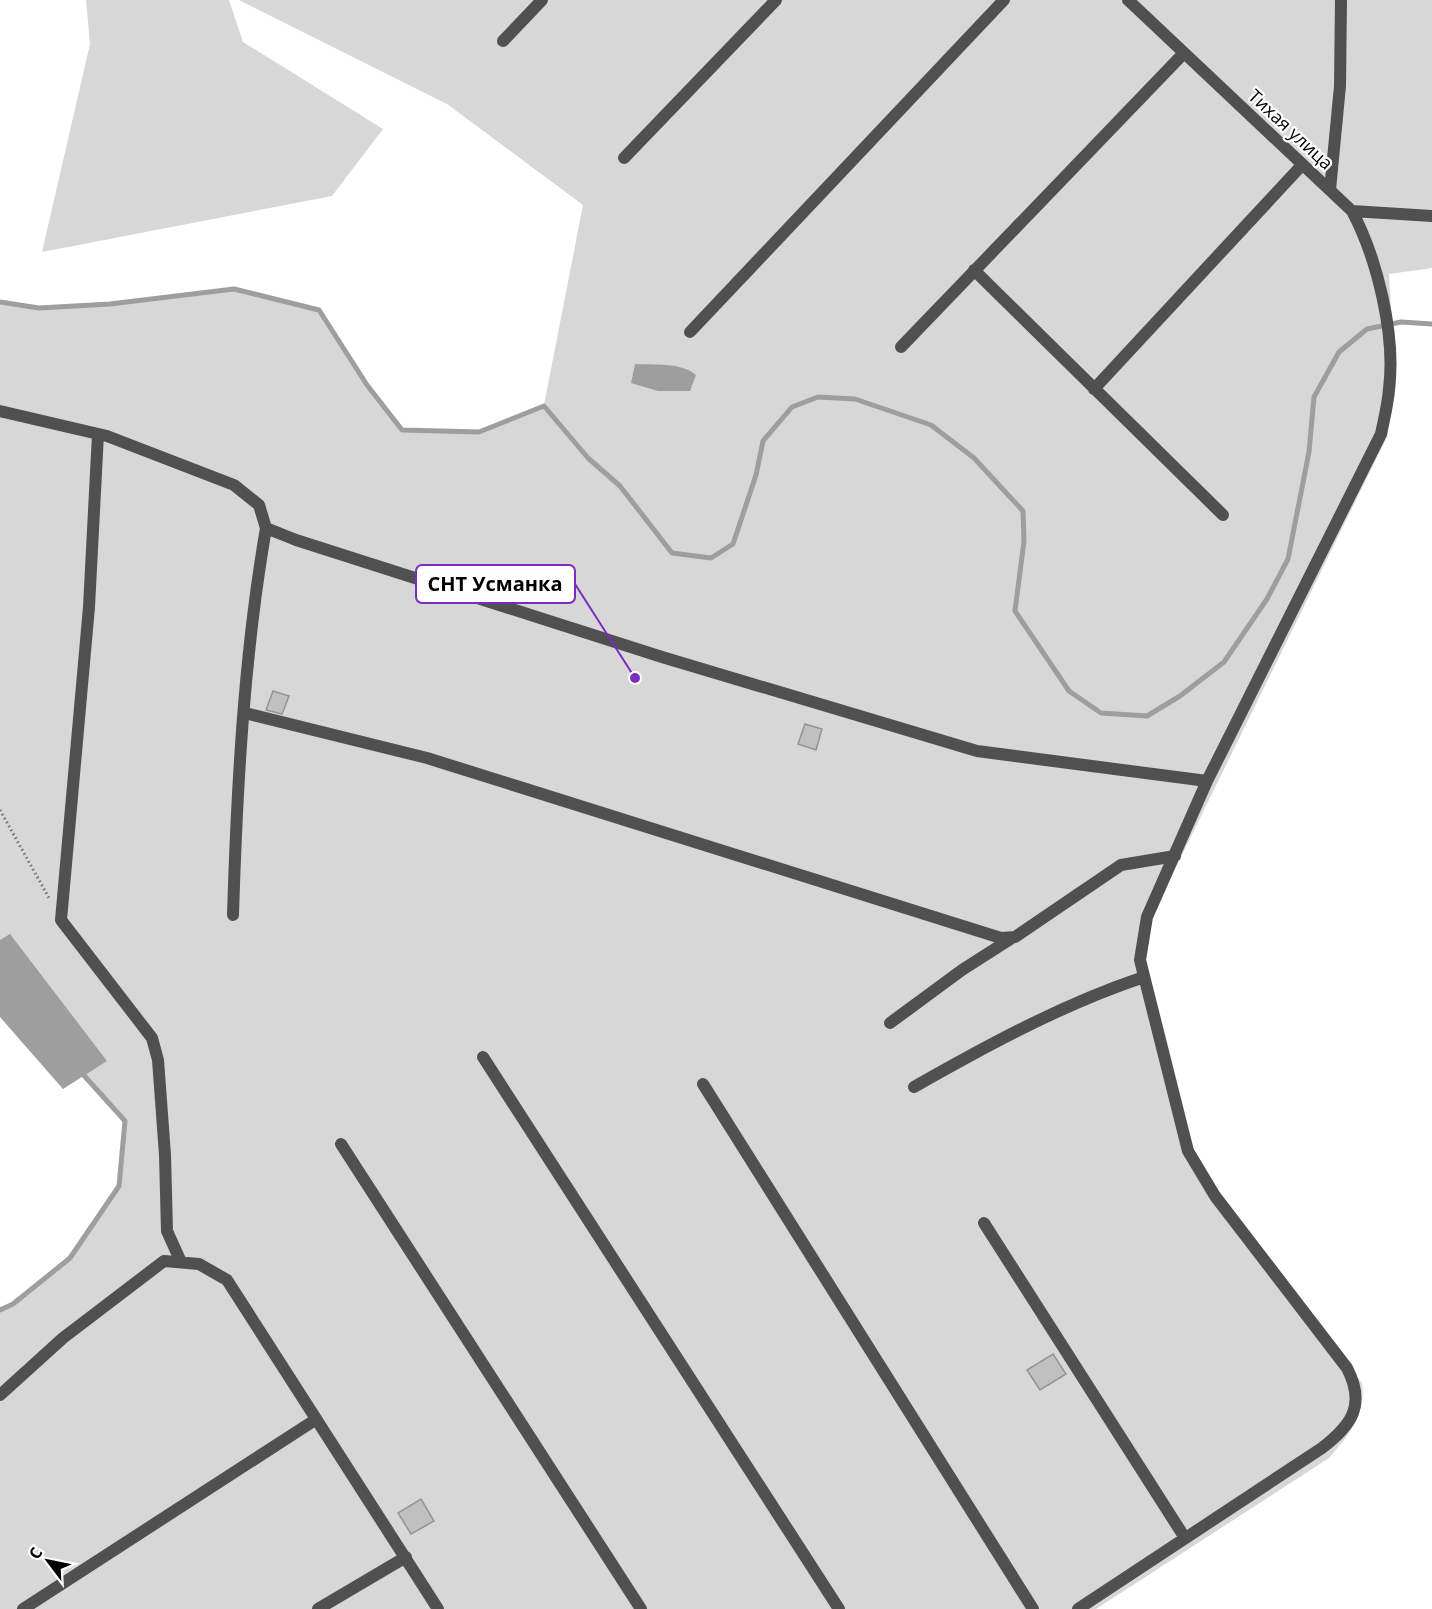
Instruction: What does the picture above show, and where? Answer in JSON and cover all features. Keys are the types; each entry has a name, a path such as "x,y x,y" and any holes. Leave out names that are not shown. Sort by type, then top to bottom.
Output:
{"street":[{"path":"503,41 542,0"},
{"path":"624,158 776,0"},
{"path":"690,332 1004,0"},
{"name":"Тихая улица","path":"1078,1609 1335,1438 1347,1424 1357,1404 1356,1385 1347,1368 1215,1196 1188,1151 1140,960 1147,917 1207,781 1381,434 1390,387 1384,312 1366,238 1352,211 1128,0"},
{"path":"1330,190 1340,86 1341,0"},
{"path":"901,347 1184,53"},
{"path":"1094,388 1302,165"},
{"path":"1352,211 1432,216"},
{"path":"974,270 1223,515"},
{"path":"0,411 98,434 234,485 259,505 266,528 254,596 237,796 233,915"},
{"path":"98,434 89,607 62,920 152,1038 158,1060 165,1155 167,1231 181,1262"},
{"path":"266,528 296,540 662,657 977,751 1207,781"},
{"path":"245,713 427,758 865,897 1001,938 1015,937"},
{"path":"890,1023 962,970 1121,865 1175,856"},
{"path":"914,1087 977,1051 1095,993 1144,977"},
{"path":"483,1057 839,1609"},
{"path":"703,1084 1033,1609"},
{"path":"341,1144 641,1609"},
{"path":"984,1223 1185,1538"},
{"path":"0,1395 63,1338 164,1261 199,1264 227,1280 438,1609"},
{"path":"23,1609 315,1420"},
{"path":"318,1609 406,1557"}],"path":[{"path":"0,810 62,920"}],"shaded area":[{"path":"86,0 229,0 243,42 383,129 332,196 42,252 90,44"},
{"path":"239,0 1432,0 1432,268 1389,274 1396,387 1387,437 1151,918 1145,960 1193,1148 1220,1193 1362,1383 1363,1394 1359,1415 1349,1433 1329,1458 1096,1609 0,1609 0,1310 13,1304 70,1258 119,1186 125,1121 56,1045 0,971 0,302 39,308 110,304 234,289 319,310 367,385 402,430 479,432 544,405 583,205 447,104"},
{"path":"635,364 675,366 696,375 690,391 658,391 631,383"},
{"path":"10,934 107,1061 63,1089 0,1017 0,940"}],"building":[{"path":"273,691 289,696 282,714 266,710"},
{"path":"805,724 822,729 816,750 798,744"},
{"path":"1053,1354 1066,1374 1040,1390 1027,1370"},
{"path":"421,1499 434,1521 411,1534 398,1513"}],"waterway":[{"path":"0,302 39,308 110,304 234,289 319,310 367,385 402,430 479,432 544,406 588,458 620,486 672,553 711,558 733,544 756,475 763,441 792,407 818,397 855,399 931,425 974,458 1023,511 1024,541 1015,611 1069,691 1101,713 1147,716 1180,696 1224,662 1267,599 1288,559 1309,452 1314,397 1339,352 1367,329 1401,322 1432,324"},
{"path":"0,1310 13,1304 70,1258 119,1186 125,1121 80,1071"}],"place":[{"name":"СНТ Усманка","path":"635,678"}]}
